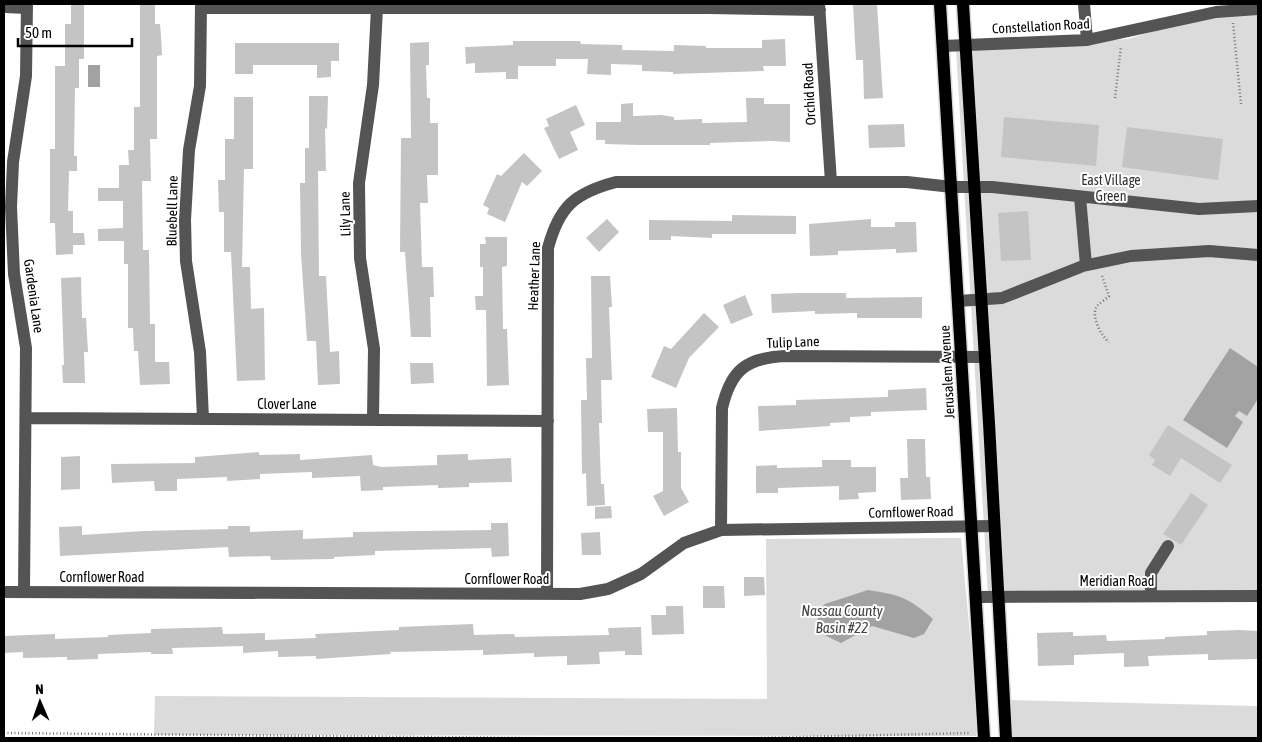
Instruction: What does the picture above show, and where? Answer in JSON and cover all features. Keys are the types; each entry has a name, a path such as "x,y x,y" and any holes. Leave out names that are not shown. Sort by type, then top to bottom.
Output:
{"main road":[{"name":"Jerusalem Avenue","path":"940,4 984,735"},
{"path":"963,4 1006,738"}],"street":[{"path":"1084,4 1087,40"},
{"path":"4,7 27,6"},
{"name":"Gardenia Lane","path":"24,592 26,348 14,274 12,207 13,162 26,76 27,6"},
{"path":"201,6 377,8 819,7"},
{"name":"Bluebell Lane","path":"201,6 200,86 189,150 185,220 186,261 200,352 203,419"},
{"name":"Orchid Road","path":"819,7 832,182"},
{"name":"Lily Lane","path":"373,419 374,350 360,258 359,183 373,85 377,8"},
{"name":"Constellation Road","path":"943,46 1087,40 1216,12 1258,9"},
{"name":"Heather Lane","path":"547,594 548,248 555,223 569,204 595,188 616,182 907,182 952,186"},
{"path":"952,186 992,187 1199,209 1258,206"},
{"path":"1080,196 1091,264"},
{"path":"958,301 1002,298 1091,264 1131,256 1199,252 1258,255"},
{"name":"Tulip Lane","path":"721,530 722,408 726,390 742,368 762,358 784,356 985,357"},
{"name":"Clover Lane","path":"26,418 548,421"},
{"name":"Cornflower Road","path":"4,592 580,594 608,590 641,574 684,543 721,530 994,526"},
{"path":"1151,596 1151,573 1168,546"},
{"name":"Meridian Road","path":"977,597 1258,596"}],"path":[{"path":"1232,12 1241,104"},
{"path":"1115,98 1122,32"},
{"path":"1091,264 1109,296 1097,306 1094,312 1102,337 1109,342"},
{"path":"4,733 535,738"},
{"path":"754,738 984,735"}],"green space":[{"name":"East Village Green","path":"1258,10 1258,596 988,596 956,48 1128,39 1174,25"},
{"path":"961,538 976,701 976,736 154,735 155,696 767,699 766,539"},
{"path":"1010,700 1258,706 1258,738 1011,738"}],"water":[{"path":"88,65 100,65 100,87 88,87"},
{"path":"1230,348 1258,367 1258,399 1247,416 1239,411 1235,416 1243,422 1227,448 1183,420"},
{"name":"Nassau County Basin #22","path":"868,590 910,601 933,619 924,634 914,638 872,626 841,643 822,634 816,613 825,604"}],"building":[{"path":"71,4 84,4 84,59 79,59 79,88 75,88 74,156 77,156 77,171 69,171 68,211 73,211 73,233 84,233 85,245 73,245 73,254 56,255 55,223 50,223 50,149 55,149 55,66 65,66 65,24 71,24"},
{"path":"140,4 155,4 155,24 160,24 161,35 162,55 157,56 157,139 150,139 151,181 142,181 143,250 149,250 150,324 155,324 155,362 169,362 170,384 140,385 138,351 134,351 133,328 128,328 128,264 124,264 124,241 98,241 98,229 123,228 123,201 98,201 98,188 119,188 119,165 129,165 128,150 134,150 134,107 140,107"},
{"path":"853,4 877,4 883,98 864,99 863,60 856,60"},
{"path":"785,39 786,66 763,66 764,71 673,74 673,72 642,71 642,65 611,64 611,75 587,74 588,59 556,59 556,66 518,66 518,79 506,79 506,72 475,73 475,63 466,64 465,47 513,45 513,41 580,41 581,44 622,45 622,50 674,51 674,45 706,46 706,48 762,48 762,40"},
{"path":"429,42 429,65 426,65 427,98 430,98 430,123 438,123 438,175 427,175 428,203 420,203 422,267 433,267 434,297 430,297 431,337 411,337 405,252 400,252 401,138 411,138 410,43"},
{"path":"235,43 339,43 339,61 331,61 331,77 317,78 317,65 253,65 253,74 235,74"},
{"path":"309,96 328,96 327,129 325,128 326,171 318,171 319,276 326,276 330,352 339,351 340,384 318,385 316,341 307,341 301,254 300,183 305,183 305,148 309,148"},
{"path":"234,97 253,97 253,169 244,169 242,267 250,267 251,309 264,308 265,380 237,381 231,252 224,252 224,212 219,212 218,180 225,180 225,139 234,139"},
{"path":"746,98 764,98 764,104 790,104 790,142 639,145 605,144 605,140 596,140 596,122 621,122 621,104 633,103 633,116 661,115 674,117 674,120 702,119 702,123 747,122"},
{"path":"576,105 585,125 570,132 578,150 559,159 544,128 549,126 546,119"},
{"path":"1004,117 1099,125 1096,166 1001,157"},
{"path":"904,124 905,147 869,148 868,125"},
{"path":"1127,127 1223,139 1218,180 1122,167"},
{"path":"524,153 542,171 527,186 522,182 505,222 487,214 489,208 483,205 497,174 501,176"},
{"path":"1028,211 1031,260 1001,261 998,213"},
{"path":"732,215 796,216 796,234 712,234 712,238 671,236 671,240 649,240 649,220 732,221"},
{"path":"607,219 619,232 599,252 586,238"},
{"path":"871,219 871,227 895,227 895,222 916,222 917,252 896,253 896,249 838,251 838,255 810,256 809,224"},
{"path":"485,237 507,237 507,266 502,267 503,329 507,329 509,385 487,386 486,310 476,310 475,296 483,296 483,267 480,267 480,244 486,244"},
{"path":"591,276 610,276 612,307 609,307 612,380 601,380 602,423 599,423 601,484 604,484 605,505 587,506 586,473 582,474 581,400 587,400 586,358 592,358"},
{"path":"81,277 82,318 86,318 88,352 84,352 85,383 63,383 61,278"},
{"path":"846,293 846,298 922,297 922,318 857,318 857,313 815,314 815,311 772,313 771,294"},
{"path":"745,295 753,315 731,324 723,305"},
{"path":"704,313 719,327 689,358 676,388 651,377 664,346 671,349"},
{"path":"410,363 433,363 434,383 411,384"},
{"path":"926,388 927,410 871,412 871,416 850,417 850,422 830,423 830,426 759,431 758,406 796,405 796,400 888,397 888,390"},
{"path":"677,408 678,452 681,452 681,488 689,502 664,516 653,496 663,491 663,432 648,432 647,409"},
{"path":"1168,425 1232,465 1220,483 1181,458 1170,476 1152,465 1155,460 1149,455"},
{"path":"907,439 925,439 926,477 930,477 931,499 901,500 900,478 908,478"},
{"path":"259,452 259,455 300,454 300,460 372,455 373,465 382,467 437,465 437,455 468,454 468,460 511,458 512,482 469,483 469,487 438,488 438,485 383,487 383,490 361,491 360,476 312,478 312,472 260,474 260,479 227,481 227,477 177,479 177,491 155,491 154,481 112,483 111,464 195,463 195,457"},
{"path":"80,456 80,489 61,490 61,457"},
{"path":"822,460 851,460 851,467 876,467 876,492 858,493 859,499 839,500 839,486 778,488 778,493 756,493 756,466 777,465 777,468 822,467"},
{"path":"1191,493 1208,505 1181,545 1163,534"},
{"path":"611,506 612,518 595,519 595,507"},
{"path":"491,523 508,523 509,556 492,557 491,548 375,551 375,555 334,557 334,559 271,560 270,556 229,557 228,547 60,556 59,527 82,526 82,535 228,529 228,526 250,526 250,532 303,530 303,539 353,537 353,532 491,530"},
{"path":"600,532 601,555 582,555 581,533"},
{"path":"744,577 764,577 765,595 744,596"},
{"path":"703,586 724,586 725,608 703,608"},
{"path":"666,606 683,606 684,634 652,635 651,615 666,615"},
{"path":"473,624 474,635 514,634 515,637 609,635 608,628 641,627 642,655 625,655 625,651 599,652 600,664 567,665 567,656 534,657 534,653 483,655 483,650 390,652 391,654 316,659 316,656 278,657 278,651 243,653 243,646 172,648 173,654 151,654 151,652 98,654 98,659 67,660 67,657 23,658 23,652 4,653 4,636 55,634 55,639 108,637 108,635 151,633 151,629 222,627 223,634 265,633 265,640 316,638 315,634 399,630 399,627"},
{"path":"1207,631 1258,631 1258,659 1208,660 1208,654 1148,656 1149,666 1124,667 1124,653 1074,655 1074,665 1038,666 1037,633 1073,632 1073,636 1106,635 1107,641 1165,639 1165,637 1207,635"}]}
